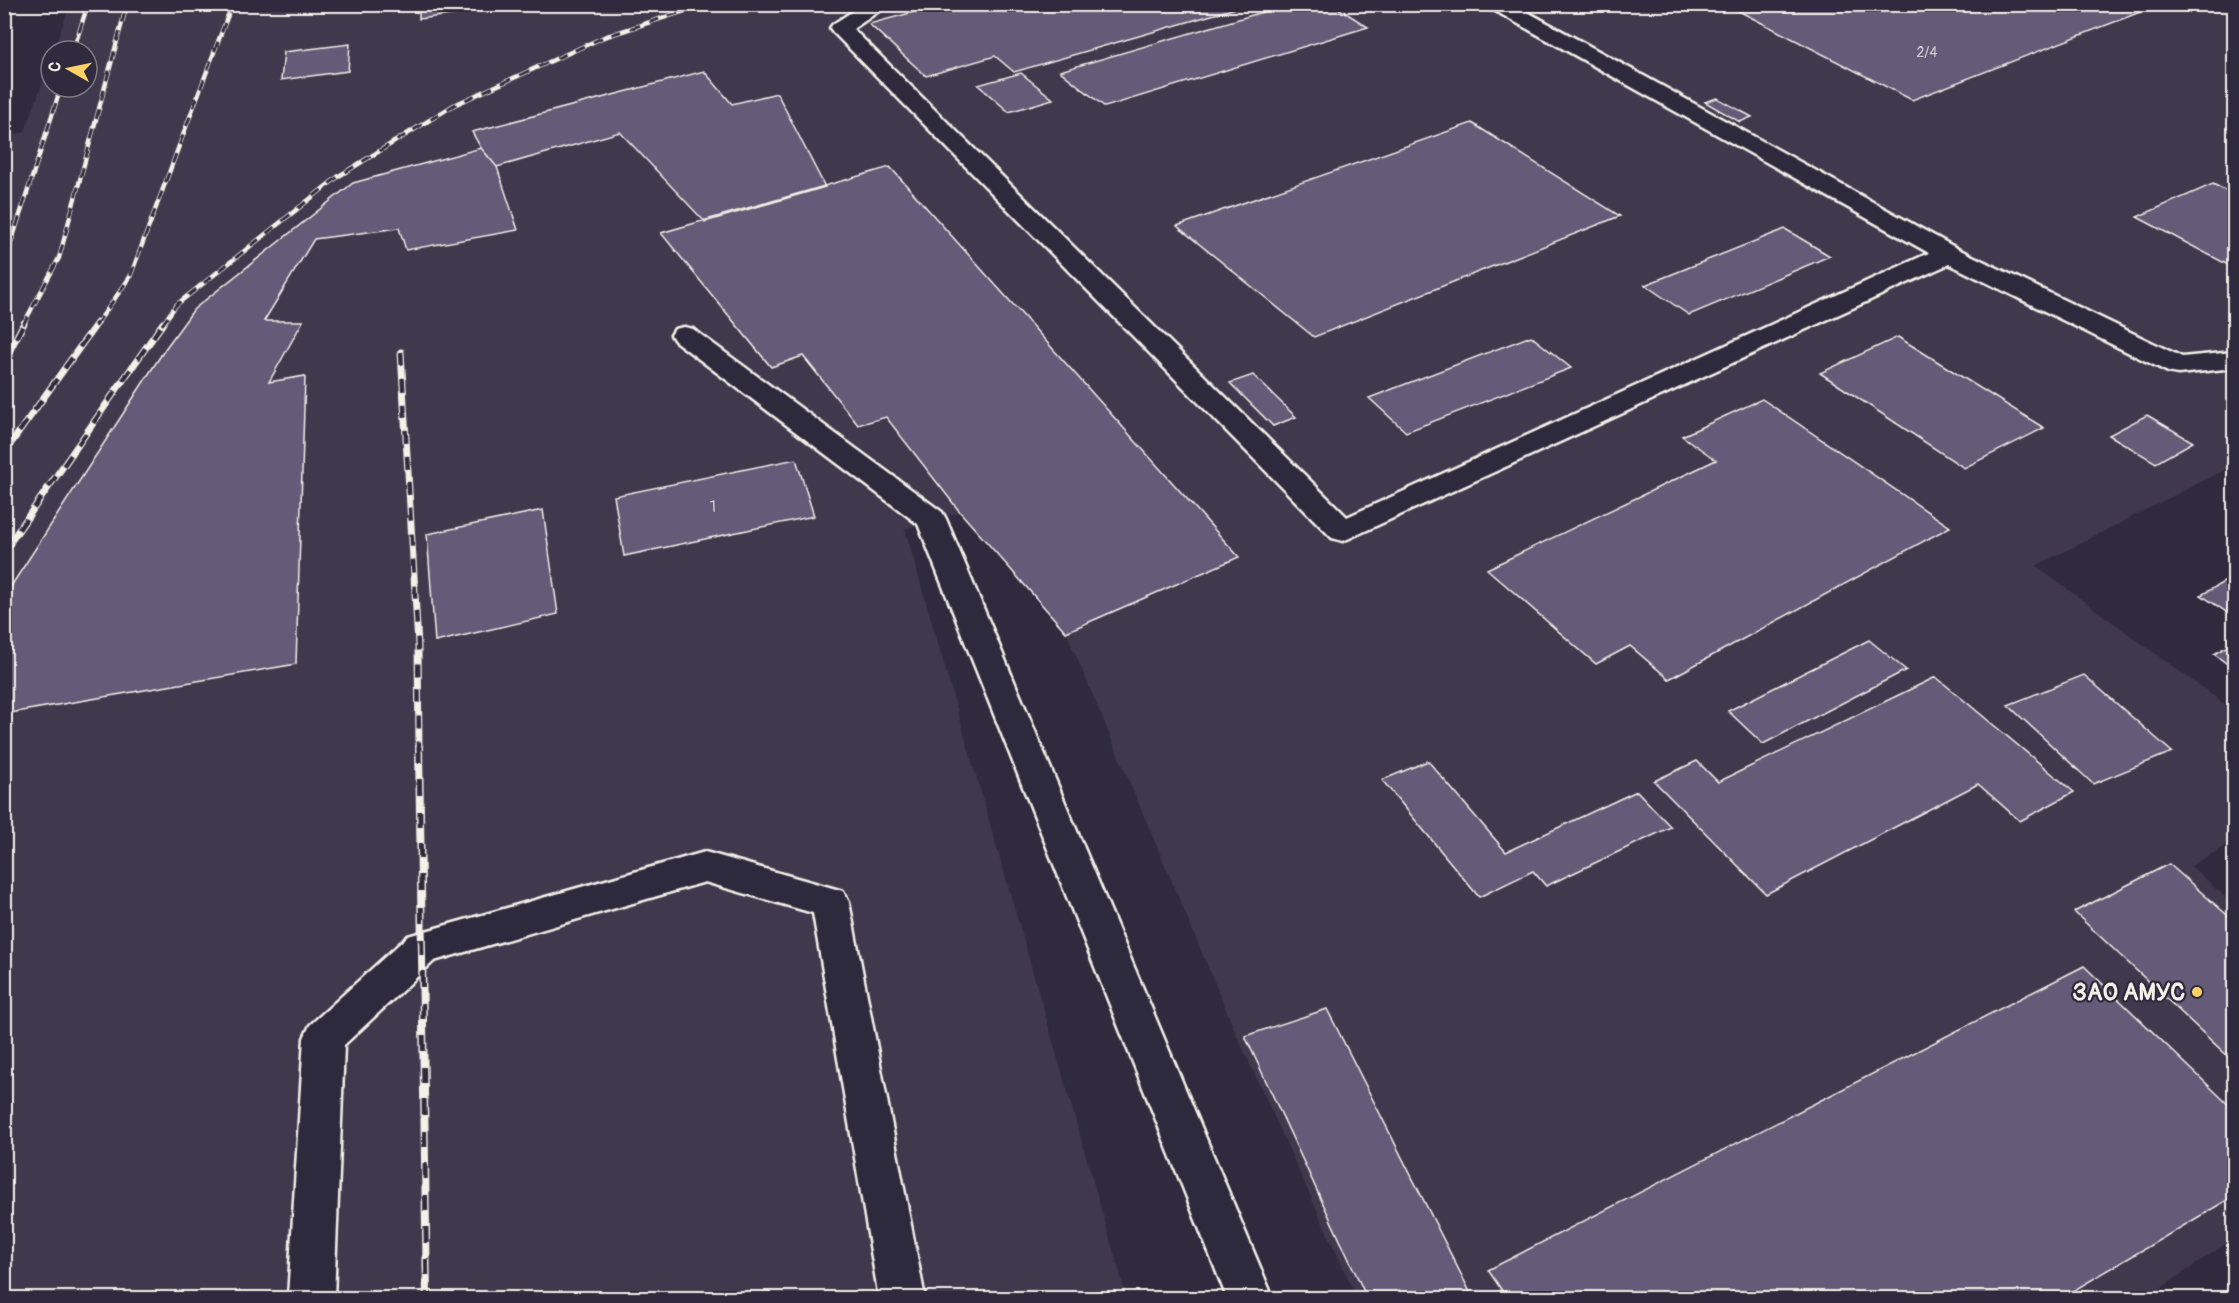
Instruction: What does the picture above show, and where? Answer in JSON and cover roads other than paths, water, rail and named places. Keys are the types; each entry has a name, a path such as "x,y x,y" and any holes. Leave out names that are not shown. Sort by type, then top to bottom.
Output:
{"lane":[{"path":"879,4 840,28 1343,531 1949,254"},
{"path":"1497,4 1949,254 2178,366 2235,360"},
{"path":"684,335 931,519 1250,1299"},
{"path":"311,1299 324,1038 422,948 705,867 830,902 902,1299"}],"railway":[{"path":"77,39 88,4"},
{"path":"23,325 59,258 127,4"},
{"path":"162,325 176,305 339,176 454,105 604,37 706,4"},
{"path":"96,325 130,277 228,15"},
{"path":"4,265 57,99"},
{"path":"4,361 24,323"},
{"path":"4,453 97,323"},
{"path":"4,551 163,323"},
{"path":"401,352 418,645 419,749"},
{"path":"419,747 427,1298"}],"place":[{"name":"ЗАО АМУС","path":"2197,992"}]}
